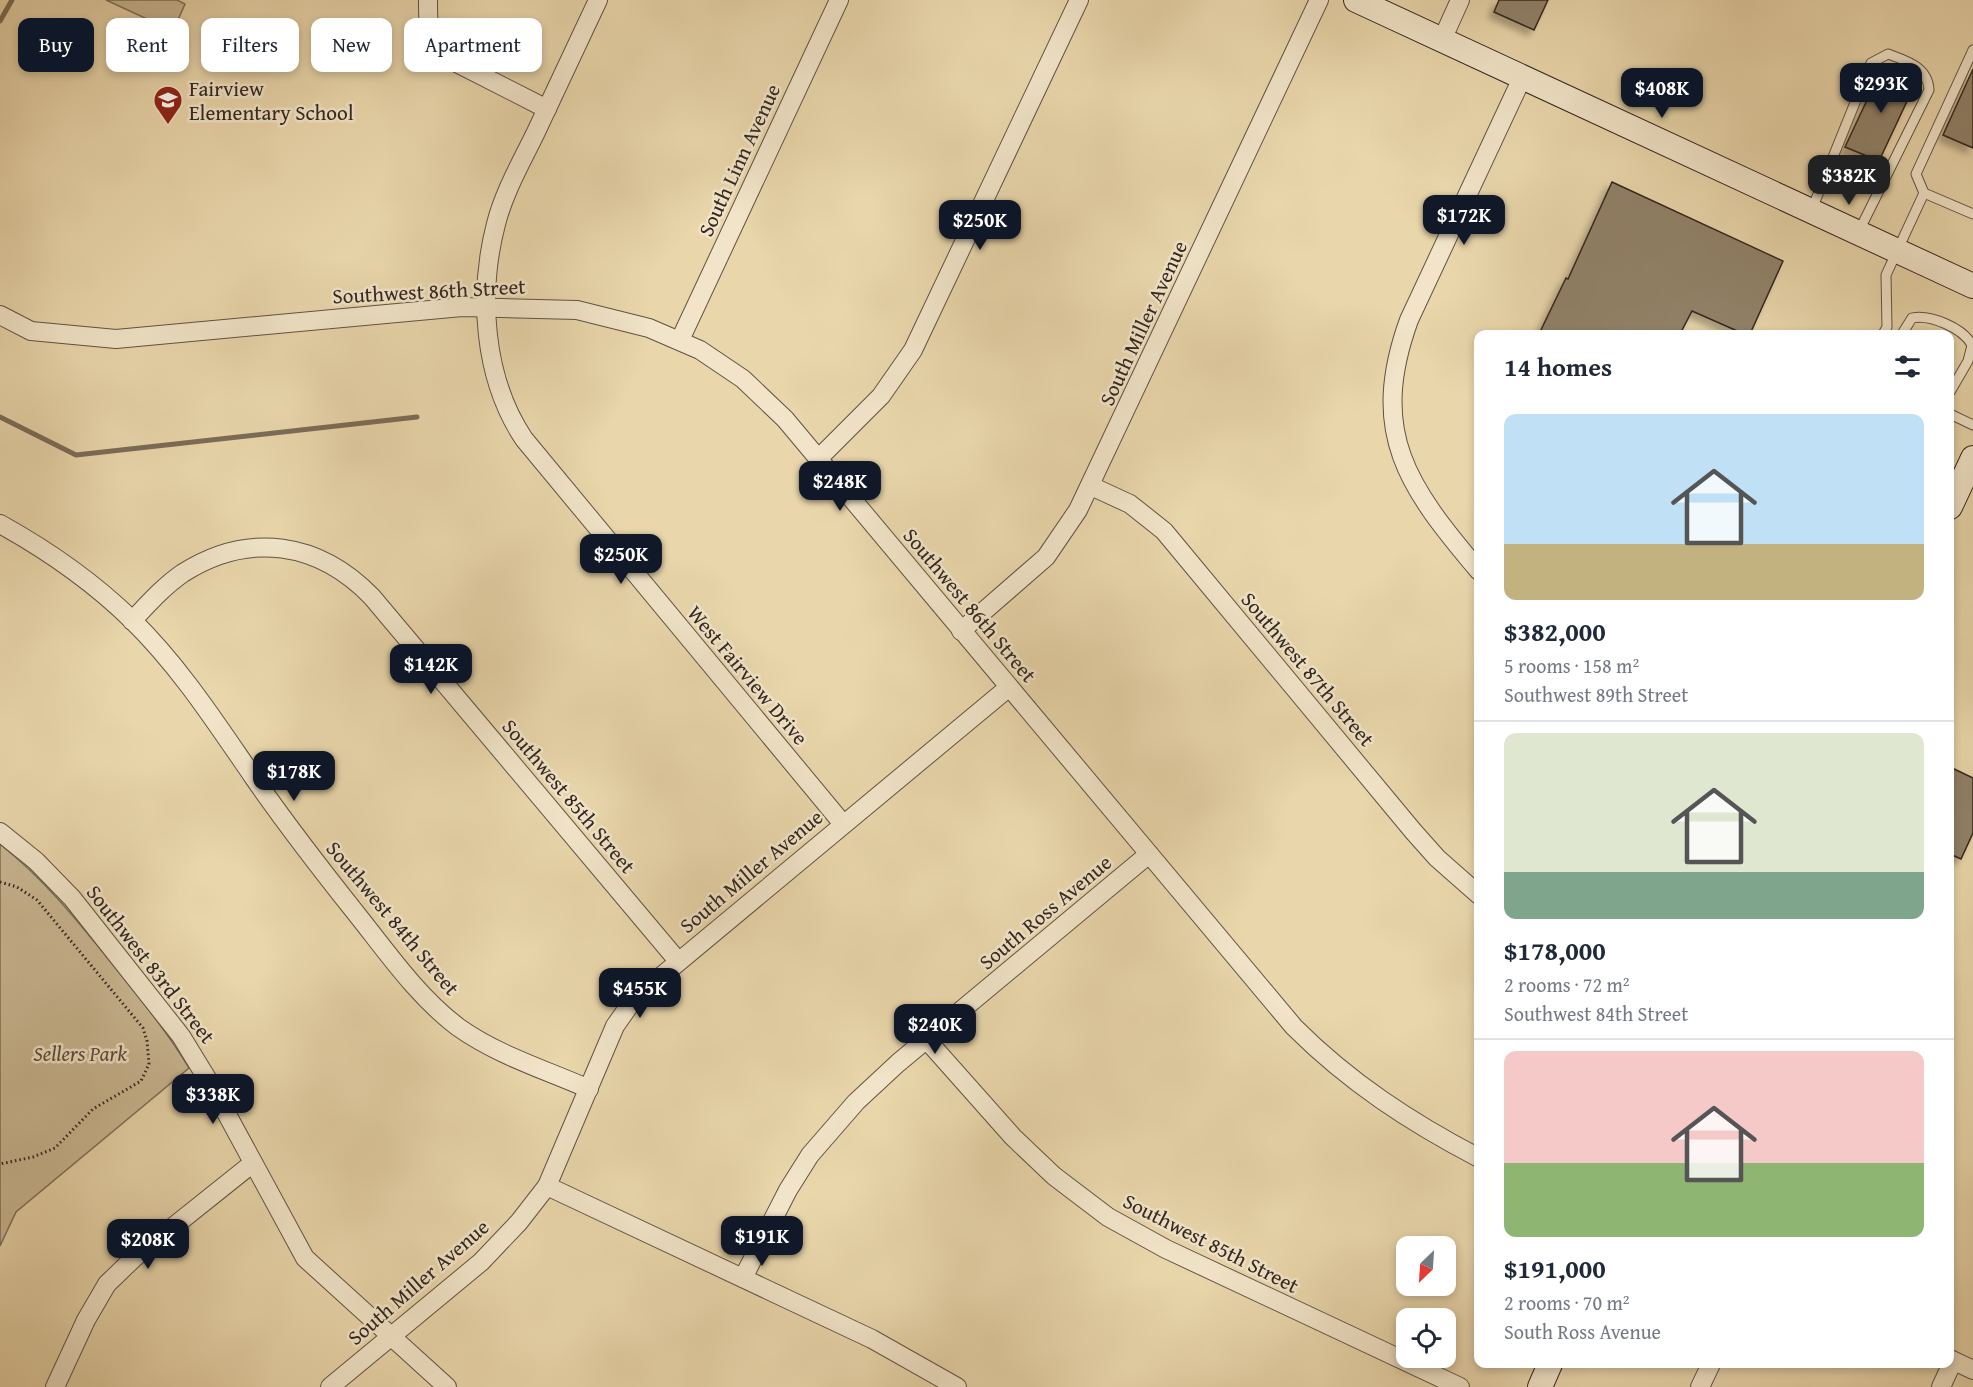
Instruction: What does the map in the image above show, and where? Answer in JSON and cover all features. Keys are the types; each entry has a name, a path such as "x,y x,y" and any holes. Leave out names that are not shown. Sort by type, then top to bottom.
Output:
{"main road":[{"path":"1356,0 1973,286"},
{"path":"1954,498 1973,458"},
{"path":"1540,1387 1548,1368"}],"street":[{"path":"428,0 430,37 434,47 443,56 547,109"},
{"name":"West Fairview Drive","path":"598,0 512,181 496,223 488,278 491,360 506,406 524,439 843,824"},
{"name":"South Linn Avenue","path":"680,340 839,0"},
{"path":"819,458 881,396 908,360 1079,0"},
{"name":"South Miller Avenue","path":"961,631 1046,557 1068,527 1092,486 1319,0"},
{"path":"1442,40 1460,0"},
{"path":"1474,565 1417,492 1399,454 1393,413 1395,371 1409,320 1522,78"},
{"name":"Southwest 86th Street","path":"0,315 31,331 116,339 395,312 462,307 527,306 602,314 680,340 743,379 786,419 1270,999 1318,1051 1388,1107 1474,1155"},
{"name":"Southwest 87th Street","path":"1092,486 1130,504 1164,531 1413,831 1437,858 1474,891"},
{"name":"Southwest 84th Street","path":"0,524 69,568 132,621 190,687 342,896 426,999 457,1026 482,1043 589,1089"},
{"name":"Southwest 85th Street","path":"132,621 184,573 208,560 239,550 288,550 317,557 340,568 372,597 678,961"},
{"name":"South Miller Avenue","path":"330,1387 481,1262 502,1242 547,1186 625,1009 678,961 1008,687"},
{"name":"Southwest 83rd Street","path":"0,832 55,879 165,1014 196,1059 305,1258 447,1387"},
{"name":"South Ross Avenue","path":"743,1278 774,1214 810,1155 871,1087 1149,854"},
{"name":"Southwest 85th Street","path":"926,1040 1013,1137 1054,1176 1108,1216 1166,1249 1460,1387"},
{"path":"55,1387 86,1320 107,1284 134,1258 253,1163"},
{"path":"547,1186 872,1339 957,1387"},
{"path":"1954,1361 1973,1370"},
{"path":"1700,1387 1709,1368"},
{"path":"1941,1387 1949,1368"}],"lane":[{"path":"1973,50 1916,174 1924,193 1973,214"},
{"path":"1811,212 1871,63 1888,54 1903,60 1922,70 1929,90 1858,233"},
{"path":"1885,330 1886,275 1924,193"},
{"path":"1904,330 1912,318 1924,316 1967,335 1972,345 1968,361 1954,376"},
{"path":"1954,416 1973,425"}],"path":[{"path":"0,882 17,887 37,900 143,1028 147,1041 149,1065 141,1081 93,1109 55,1148 0,1164"}],"green space":[{"path":"106,0 177,0 185,4 179,18 145,18"},
{"name":"Sellers Park","path":"0,844 45,885 85,930 151,1013 189,1068 16,1212 0,1246"}],"building":[{"path":"1499,0 1548,0 1534,30 1494,12"},
{"path":"1883,66 1916,82 1879,161 1845,147"},
{"path":"1973,69 1973,148 1943,135"},
{"path":"1612,182 1783,261 1752,330 1735,330 1692,311 1682,330 1541,330 1566,278 1568,279"},
{"path":"1954,769 1973,778 1973,833 1961,859 1954,856"}],"waterway":[{"path":"0,21 12,0"},
{"path":"0,417 76,455 417,417"}],"place":[{"name":"Fairview Elementary School","path":"168,126"}]}
